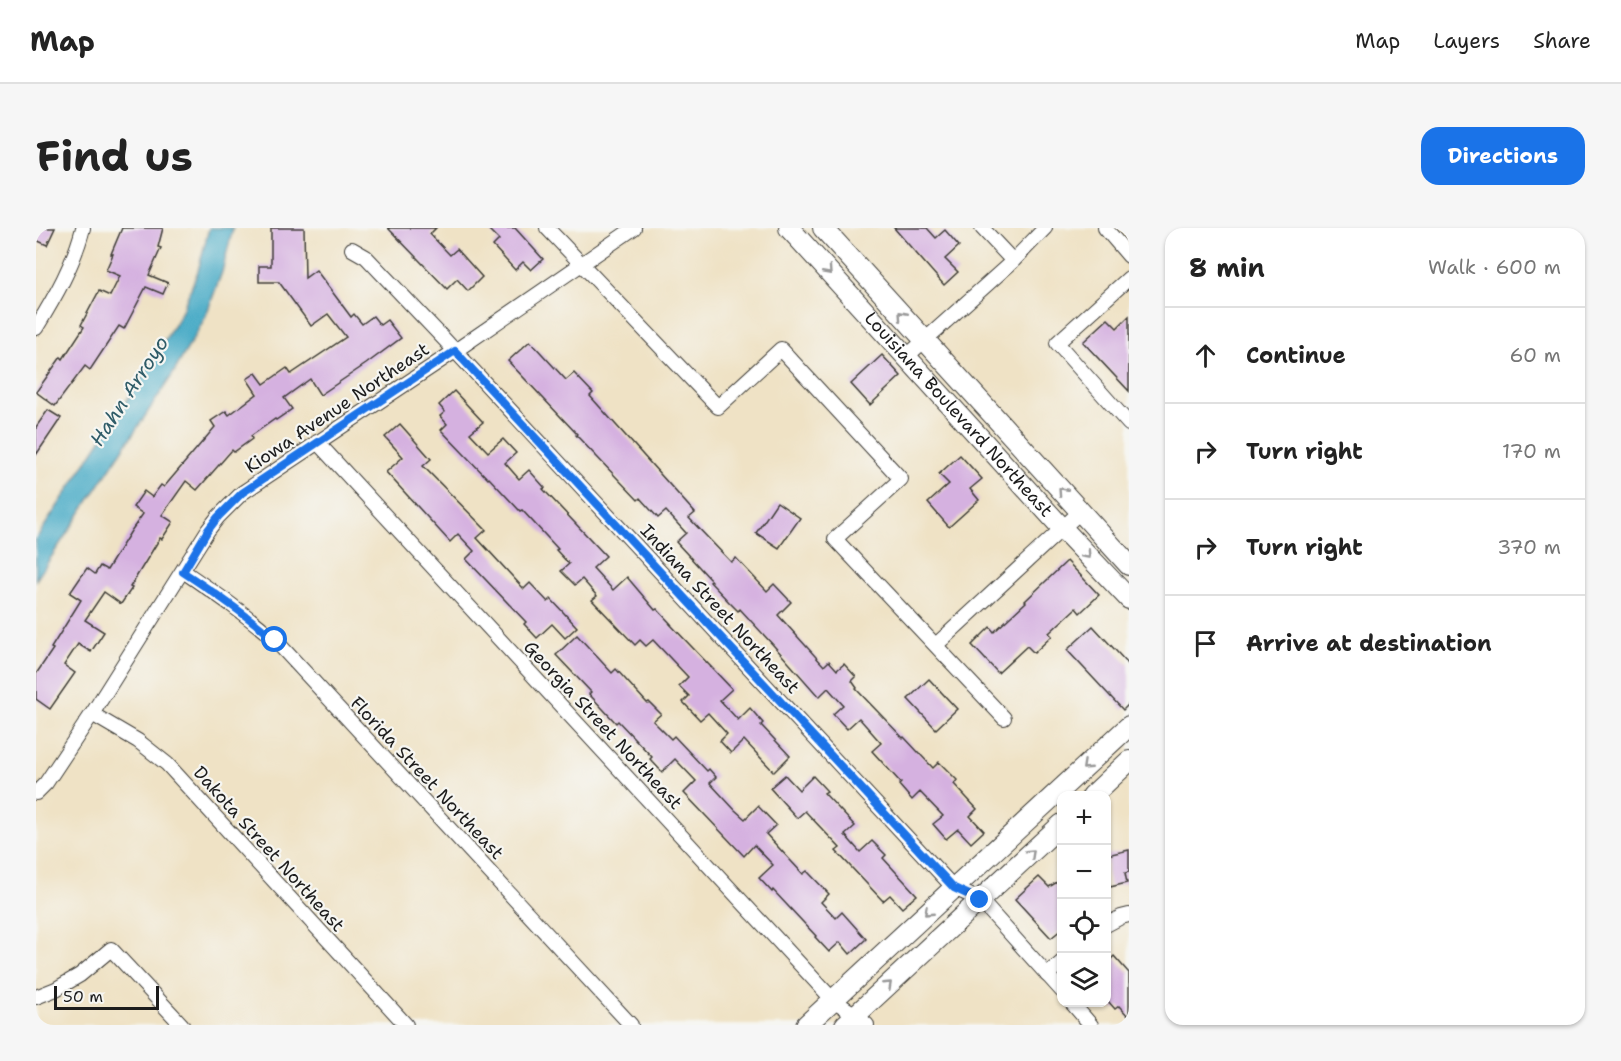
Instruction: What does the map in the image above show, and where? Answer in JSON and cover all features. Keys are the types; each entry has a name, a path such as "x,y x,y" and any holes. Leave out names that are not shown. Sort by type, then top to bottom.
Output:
{"main road":[{"name":"Louisiana Boulevard Northeast","path":"789,228 1129,599"},
{"name":"Louisiana Boulevard Northeast","path":"823,228 1129,565"},
{"path":"806,1025 1129,726"},
{"path":"1096,791 1129,761"},
{"path":"856,1022 980,900 1057,829"}],"street":[{"path":"36,328 59,291 83,228"},
{"path":"547,228 718,407 781,349 901,479 835,539 1004,718"},
{"name":"Kiowa Avenue Northeast","path":"36,793 46,783 92,714 213,524 242,493 634,228"},
{"path":"982,228 1013,261"},
{"path":"906,357 1013,261 1045,228"},
{"path":"1105,228 1129,256"},
{"name":"Indiana Street Northeast","path":"352,249 366,257 455,351 954,888 980,900 1057,986"},
{"path":"1129,278 1057,344 1129,424"},
{"name":"Georgia Street Northeast","path":"317,442 833,1000 856,1022"},
{"path":"936,645 1081,511"},
{"name":"Florida Street Northeast","path":"183,572 226,600 275,640 631,1025"},
{"name":"Dakota Street Northeast","path":"92,714 138,741 167,764 406,1025"},
{"path":"1111,923 1129,915"},
{"path":"36,997 81,975 111,949 182,1025"},
{"path":"1047,975 1057,966"},
{"path":"1075,1007 1091,1025"}],"water":[{"path":"209,228 233,228 222,272 205,318 171,377 36,580 36,539 150,365 181,313 198,271"}],"building":[{"path":"36,228 55,228 47,245 36,240"},
{"path":"122,228 163,228 158,247 161,248 149,275 168,283 163,294 146,287 124,329 119,326 90,370 85,366 55,406 36,392 61,357 63,359 84,327 81,325 99,291 110,296 120,276 106,270"},
{"path":"271,228 304,228 305,278 316,270 351,317 354,314 362,324 373,316 380,325 387,320 401,338 320,395 310,379 284,398 292,409 251,436 252,439 234,452 232,450 197,490 186,481 162,515 173,522 162,539 160,538 121,604 104,592 85,620 104,632 91,652 78,644 64,665 75,673 50,709 36,699 36,674 81,600 70,593 87,568 95,574 100,566 107,570 143,514 133,507 144,491 152,497 161,485 164,487 215,427 211,421 226,411 229,415 257,394 247,379 256,373 264,384 287,368 291,374 346,337 328,314 311,326 279,282 259,282 259,266 271,266"},
{"path":"388,228 436,228 430,234 450,255 457,249 482,277 468,291 457,279 447,289"},
{"path":"487,228 515,228 543,259 531,270 523,262 515,270 493,246 499,240"},
{"path":"894,228 927,228 936,238 945,230 959,246 945,259 958,272 944,285"},
{"path":"1129,316 1129,391 1083,342 1108,319 1117,328"},
{"path":"530,341 566,380 574,373 593,393 590,396 695,513 689,518 731,562 736,558 767,591 774,584 791,602 778,615 824,666 829,661 837,670 844,664 856,677 852,681 856,689 903,738 933,768 939,762 957,780 954,784 977,809 970,816 984,831 971,843 958,829 946,839 933,824 943,816 920,792 912,800 899,785 901,783 872,751 881,743 859,718 847,729 833,714 843,705 828,688 819,697 740,609 738,611 710,582 712,581 676,542 686,533 666,511 658,518 640,498 638,500 508,361"},
{"path":"882,355 901,376 870,405 851,384"},
{"path":"454,391 483,422 470,433 488,452 503,439 516,453 505,463 519,479 529,470 545,488 543,489 606,556 593,568 613,590 627,577 655,610 657,609 732,689 720,700 738,720 750,708 763,723 761,725 790,756 774,772 744,740 731,753 720,741 727,734 708,713 700,720 683,702 689,696 679,686 688,677 653,640 646,646 640,640 635,645 592,600 597,596 582,579 575,585 561,571 569,564 556,550 558,549 441,430 447,424 440,416 445,412 439,405"},
{"path":"48,410 61,418 36,455 36,427"},
{"path":"400,424 431,459 423,466 486,530 477,538 524,589 530,583 548,602 551,599 577,627 565,638 552,624 537,638 524,624 526,622 466,559 474,551 458,534 450,542 386,472 403,457 385,437"},
{"path":"960,455 982,479 970,489 979,500 949,527 928,503 949,484 939,474"},
{"path":"777,502 800,518 779,548 756,533"},
{"path":"1067,561 1099,595 1080,613 1076,608 1049,633 1052,636 1034,653 1027,646 998,673 972,645 990,627 994,632"},
{"path":"1093,626 1129,665 1129,704 1123,710 1067,650"},
{"path":"577,635 612,673 616,669 647,703 649,702 661,714 653,721 671,739 674,736 707,771 709,769 716,777 710,783 735,810 745,819 758,806 776,825 766,834 803,874 807,871 829,894 821,902 836,918 842,912 866,939 850,954 840,942 829,952 773,890 772,892 759,878 773,865 754,845 744,856 684,793 696,781 675,759 662,772 650,759 652,757 589,694 591,692 556,655"},
{"path":"929,679 957,709 936,729 908,699"},
{"path":"785,775 799,790 813,776 827,791 824,793 855,826 845,835 860,852 872,841 886,855 883,858 917,895 902,908 890,895 883,901 836,851 840,848 805,811 797,818 770,788"},
{"path":"1129,850 1129,872 1125,873 1127,883 1111,887 1111,854"},
{"path":"1039,877 1049,887 1057,882 1057,933 1051,938 1015,899"},
{"path":"1114,956 1129,973 1129,1017 1119,1006 1115,1009 1111,1004 1111,959"}],"route":[{"path":"275,640 226,600 183,572 208,530 242,493 455,351 954,888 980,900"}],"water label":[{"name":"Hahn Arroyo","path":"129,391"}]}
